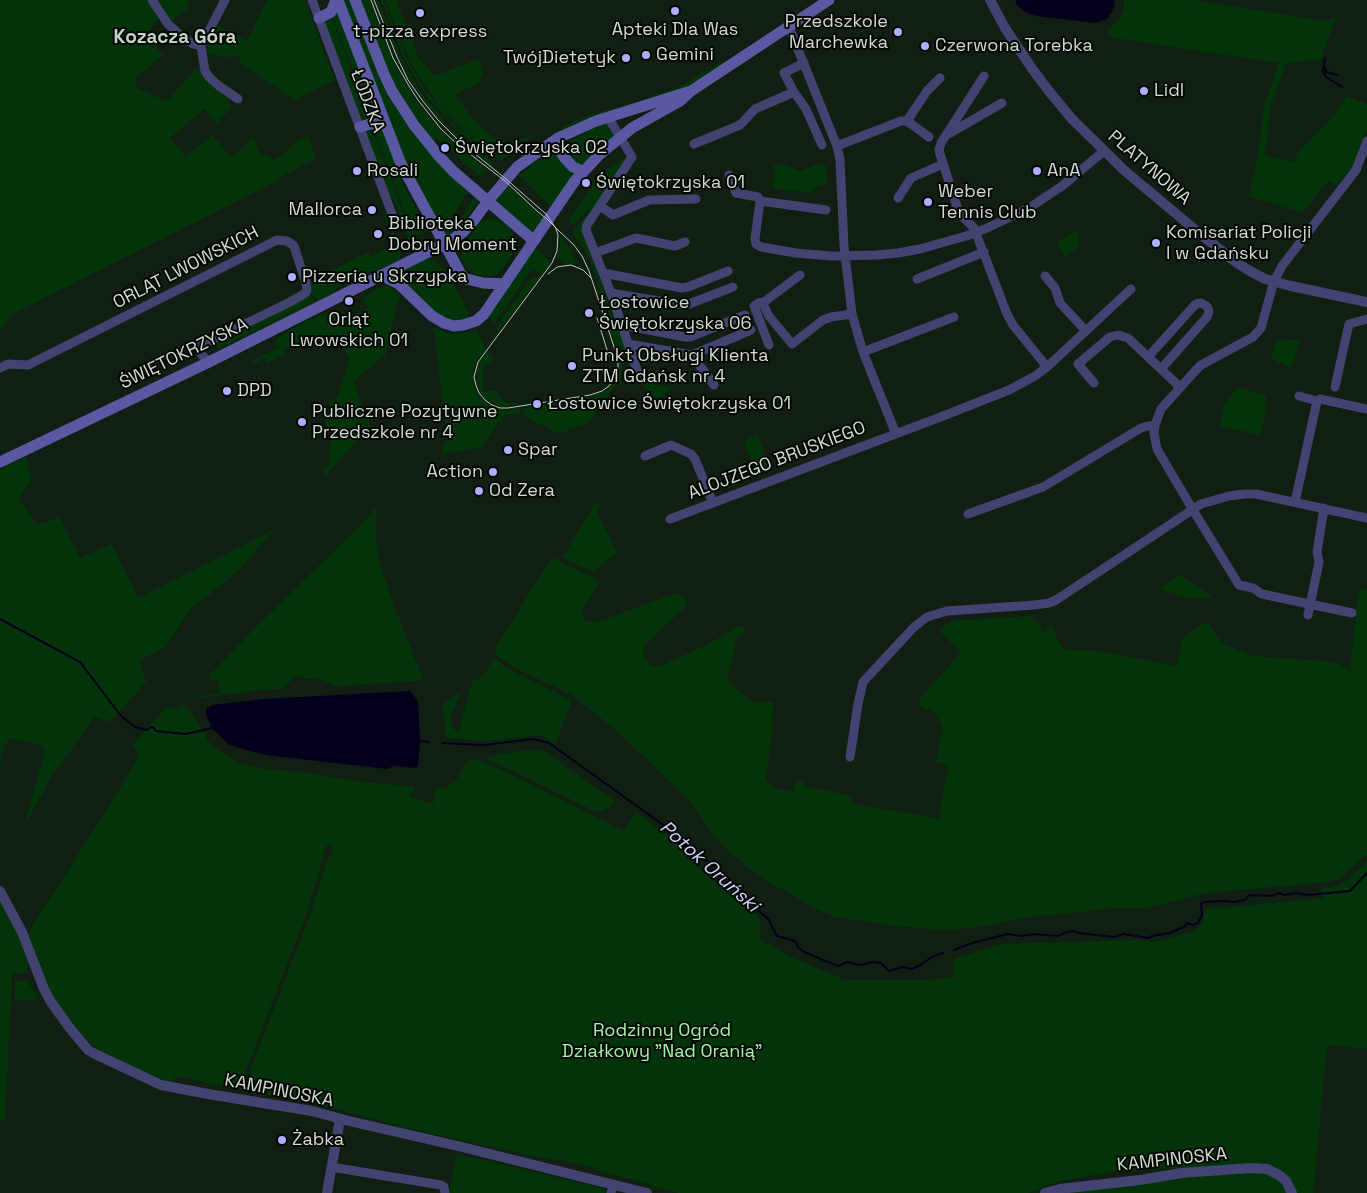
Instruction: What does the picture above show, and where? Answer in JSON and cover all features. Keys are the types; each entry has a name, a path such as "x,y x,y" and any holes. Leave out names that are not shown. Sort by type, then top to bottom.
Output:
{"main road":[{"path":"319,18 331,12 337,0"},
{"path":"337,0 401,164 464,278 484,283 505,284"},
{"path":"355,0 384,74 414,126 438,155 534,241"},
{"name":"ŚWIĘTOKRZYSKA","path":"381,275 399,284 432,316 444,324 454,326 476,321 484,314 574,182 599,155 632,128 680,101 691,91 750,51 829,0"},
{"name":"ŚWIĘTOKRZYSKA","path":"0,462 209,362 445,244 462,232 474,220 517,167 544,146 558,138 608,117 691,91"},
{"path":"360,127 384,123"},
{"path":"558,138 563,156 574,167 583,171"},
{"path":"396,268 399,284"}],"street":[{"path":"152,0 168,24 193,44 201,46"},
{"path":"225,0 201,46 205,71 216,84 238,100"},
{"name":"ŁÓDZKA","path":"312,0 392,214"},
{"name":"PLATYNOWA","path":"990,0 1005,28 1048,90 1072,119 1125,172 1237,262 1258,275 1274,281 1367,302"},
{"path":"789,27 837,146 840,160 845,256 852,314 863,352 896,434"},
{"path":"804,63 784,73 806,109 822,145"},
{"path":"984,76 940,146 940,154 959,213 976,233 1007,314 1013,325 1047,367"},
{"path":"837,146 907,121 926,92 940,78"},
{"path":"694,144 740,125 755,109 794,92"},
{"path":"947,134 1002,104"},
{"path":"608,117 632,157 586,227 639,373"},
{"path":"907,121 929,137"},
{"path":"1352,613 1262,594 1253,588 1239,585 1157,449 1154,434 1161,409 1201,365 1253,337 1261,328 1274,281 1282,266 1356,170 1367,142"},
{"path":"760,201 755,239 756,244 761,247 796,253 845,256 877,255 920,249 943,244 976,233 1029,208 1048,196 1104,151"},
{"path":"898,198 911,178 944,164"},
{"path":"729,176 736,194 758,197 760,201 826,210"},
{"path":"600,206 613,215 649,200 696,199"},
{"path":"595,253 636,238 675,246 685,242"},
{"name":"ORLĄT LWOWSKICH","path":"0,368 8,364 28,365 276,240 287,241 294,246 307,291 201,345 201,354 209,362"},
{"path":"917,279 984,252"},
{"path":"603,273 682,288 728,270"},
{"path":"769,345 754,308 755,304 764,302 800,275"},
{"path":"1045,276 1055,288 1060,303 1086,331"},
{"path":"611,293 682,306 733,287"},
{"name":"ALOJZEGO BRUSKIEGO","path":"670,519 1009,390 1047,367 1131,289"},
{"path":"764,302 769,316 792,344 823,320 852,314"},
{"path":"1148,357 1196,304 1201,303 1205,305 1209,312 1207,317 1161,369"},
{"path":"622,325 685,337 744,315"},
{"path":"863,352 954,317"},
{"path":"1335,387 1349,324 1367,319"},
{"path":"628,344 692,355 751,330"},
{"path":"1094,383 1078,364 1110,337 1118,335 1128,338 1180,387"},
{"path":"692,355 714,385"},
{"path":"1299,396 1317,401 1320,399 1363,408"},
{"path":"1295,502 1317,401"},
{"path":"968,514 1043,487 1141,428 1155,425"},
{"path":"645,456 671,445 691,454 714,503"},
{"path":"850,757 863,682 927,617 947,611 1049,603 1201,504 1214,500 1244,494 1256,494 1367,518"},
{"path":"1308,615 1319,562 1317,552 1324,508"},
{"name":"KAMPINOSKA","path":"0,891 22,932 44,989 69,1027 91,1051 161,1085 312,1111 516,1160 612,1189 647,1193"},
{"path":"327,1193 340,1119"},
{"path":"332,1167 441,1185 444,1187 445,1193"},
{"name":"KAMPINOSKA","path":"1045,1193 1060,1189 1140,1180 1181,1173 1251,1168 1276,1172 1286,1181 1292,1193"}],"green space":[{"path":"0,0 148,0 159,18 145,34 163,55 134,79 138,89 167,101 199,65 205,79 229,99 231,107 218,123 204,109 170,138 186,157 212,135 231,158 254,138 260,154 271,157 272,160 284,155 298,140 308,137 316,159 279,178 279,180 11,315 0,332"},
{"path":"157,0 189,0 188,8 172,21"},
{"path":"267,0 305,0 335,80 294,100 239,63 241,56 223,57 207,53 207,48 217,25 247,41"},
{"path":"343,0 351,0 378,72 469,190 454,215 439,224 407,167"},
{"path":"359,0 369,0 392,59 414,98 445,135 487,170 482,175 478,175 437,138 434,140 426,134 393,85"},
{"path":"376,0 378,0 402,60 420,91 448,126 492,162 491,165 454,135 421,97 397,54"},
{"path":"381,0 383,0 407,59 425,90 452,122 495,158 495,161 455,128 427,96 402,54"},
{"path":"385,0 396,0 418,57 435,76 476,60 479,61 483,72 478,83 455,95 477,123 496,140 507,143 535,135 501,160 467,134 442,109 417,74 402,44"},
{"path":"1124,0 1192,0 1325,21 1336,17 1320,61 1309,60 1286,64 1270,107 1265,156 1294,162 1298,152 1333,117 1347,96 1367,104 1367,131 1364,134 1353,166 1337,185 1328,181 1302,213 1249,196 1258,155 1264,106 1279,63 1109,37 1108,29 1118,22 1124,10"},
{"path":"336,8 379,119 371,121 332,14"},
{"path":"329,17 333,21 368,116 366,122 361,120 325,25"},
{"path":"725,60 722,64 684,88 562,130 561,127 590,115 646,99 676,88"},
{"path":"600,124 609,124 616,135 585,163 579,165 572,161 565,149 567,143"},
{"path":"373,126 383,131 403,185 428,230 418,235 415,236 413,234"},
{"path":"372,128 413,238 413,241 410,243 365,133 366,130"},
{"path":"557,148 576,172 552,207 519,175"},
{"path":"627,157 591,212 588,210 575,224 568,221 599,175"},
{"path":"781,163 800,171 821,163 826,166 827,184 818,186 809,193 773,188 774,165"},
{"path":"508,186 544,219 534,234 494,202"},
{"path":"475,195 479,200 459,229 447,239 442,231 460,220"},
{"path":"384,213 386,213 400,251 400,260 383,268 361,274 343,283 332,293 318,300 312,293 311,281 368,252 371,257 396,244"},
{"path":"587,214 589,215 581,227 636,376 634,377 620,345 616,346 597,291 600,289 590,260 574,236 574,230"},
{"path":"489,219 497,220 508,226 516,245 514,252 501,271 496,275 487,276 476,274 467,269 461,255 463,248 477,226 482,221"},
{"path":"1078,230 1078,248 1064,256 1057,243"},
{"path":"560,235 570,248 576,264 564,264 557,257 560,247"},
{"path":"535,248 551,262 542,274 535,270 530,272 494,324 488,315"},
{"path":"429,257 446,271 467,309 469,319 454,321 442,317 426,305 402,280 401,271"},
{"path":"535,276 539,278 498,331 496,328 530,279"},
{"path":"387,286 401,296 396,308 385,356 373,364 354,382 373,433 364,433 325,476 323,468 329,465 332,437 320,411 330,407 328,402 337,398 350,360 339,338 307,343 305,339 284,349 286,354 267,363 265,358 253,364 251,361 279,348 276,345 276,340 279,337 310,319 337,310 339,313 347,313 350,318 368,308 363,297 379,288"},
{"path":"311,295 315,299 314,302 220,348 215,347 216,344"},
{"path":"435,328 455,334 476,330 486,348 473,369 473,380 477,393 483,401 494,408 505,410 520,408 520,413 502,416 503,424 498,422 483,447 443,454 443,447 447,441"},
{"path":"1277,339 1297,340 1299,343 1292,366 1290,367 1271,359"},
{"path":"617,350 623,362 621,377 588,423 556,435 557,433 525,416 524,408 590,397 606,390 612,385 618,374 620,362"},
{"path":"488,351 493,359 492,363 487,363 489,366 483,366 483,391 495,391 496,389 502,400 510,403 519,403 519,405 496,405 480,392 477,372 480,361"},
{"path":"643,382 672,388 651,405"},
{"path":"1238,387 1266,396 1265,414 1260,435 1220,426 1224,406"},
{"path":"757,435 769,464 756,470 744,441"},
{"path":"26,457 32,476 19,500 37,525 60,517 80,558 111,544 138,598 274,530 236,573 188,611 166,647 139,660 146,682 110,722 94,717 49,781 24,827 44,751 41,745 11,738 5,744 0,764 0,469"},
{"path":"596,502 599,505 598,514 617,553 594,571 563,557"},
{"path":"376,507 378,555 396,610 422,677 421,679 415,681 336,686 318,678 306,679 298,675 282,689 257,690 201,698 201,696 220,693 219,682 209,679 209,676 254,629 362,524"},
{"path":"553,558 596,579 598,582 598,585 582,609 582,616 587,622 597,622 674,594 679,594 684,598 686,603 684,608 643,648 644,658 653,666 661,666 711,643 735,628 744,626 745,631 737,637 727,679 752,702 773,702 772,735 765,780 773,788 793,792 796,781 804,782 804,786 852,796 851,803 938,819 949,765 936,762 943,727 934,712 918,705 920,698 961,653 939,630 952,621 1032,616 1044,632 1050,628 1048,625 1049,621 1063,650 1098,651 1177,666 1182,641 1189,633 1207,622 1222,643 1252,656 1335,662 1350,670 1359,589 1367,590 1367,854 1339,879 1327,882 1205,893 1148,908 1111,908 1040,915 978,927 944,930 889,925 835,917 816,909 746,866 713,834 697,810 683,794 617,731 570,694 514,667 495,652 495,649 530,592"},
{"path":"1179,575 1212,596 1206,598 1187,598 1164,590 1162,587"},
{"path":"495,657 503,666 572,701 555,744 542,735 484,741 445,736 446,726 442,708 445,703 451,697 460,695 451,715 454,730 459,730 472,682 483,676"},
{"name":"Rodzinny Ogród Działkowy \"Nad Oranią\"","path":"181,704 189,709 206,734 206,738 219,751 239,763 263,769 308,773 361,782 411,786 414,788 414,791 411,792 410,797 433,804 436,788 445,788 455,782 468,761 474,759 504,771 624,831 636,812 686,850 681,853 761,919 759,939 791,957 845,980 929,980 953,977 954,959 1000,944 1142,940 1154,942 1193,932 1202,923 1206,908 1212,909 1323,898 1322,888 1332,887 1349,880 1367,861 1367,1049 1327,1045 1313,1193 1296,1193 1282,1172 1195,1167 1110,1172 1060,1181 1028,1193 679,1193 567,1161 533,1156 406,1128 343,1109 253,1092 250,1071 313,907 327,861 331,855 333,843 326,846 308,910 246,1070 245,1079 248,1091 175,1076 174,1082 166,1081 101,1051 86,1039 56,1001 28,934 139,758 133,744 168,706 177,709"},
{"path":"528,750 543,751 614,800 610,807 597,812 484,758"},
{"path":"0,901 16,930 30,964 27,964 27,973 12,973 5,1120 0,1120"},
{"path":"27,980 38,999 15,1001 15,982"},
{"path":"457,1154 603,1188 605,1193 449,1193"},
{"path":"1253,1172 1266,1174 1278,1179 1284,1185 1287,1193 1067,1193 1186,1177"}],"water":[{"path":"1015,0 1114,0 1115,3 1107,19 1096,23 1036,16 1025,12 1017,5"},
{"path":"410,691 418,701 420,741 418,766 415,768 394,766 387,769 266,755 228,744 212,728 206,715 206,709 212,705 264,699"}],"waterway":[{"path":"1325,58 1326,72 1337,75"},
{"path":"1324,65 1323,71 1326,77 1342,87"},
{"name":"Potok Oruński","path":"0,619 80,662 121,716 135,727 147,730 153,727 156,731 186,734 212,728"},
{"name":"Potok Oruński","path":"442,743 483,745 534,739 549,743 662,824 697,857 710,862 747,896 748,901 768,919 777,936 795,941 804,952 838,966 847,962 860,965 873,962 881,963 889,971 902,967 912,969 943,953"},
{"name":"Potok Oruński","path":"420,741 429,742"},
{"name":"Potok Oruński","path":"954,950 972,943 1008,934 1058,936 1073,931 1114,937 1124,934 1148,938 1169,933 1184,927 1187,923 1193,925 1198,923 1202,915 1201,904 1203,902 1234,902 1245,900 1249,895 1272,896 1279,893 1284,895 1296,893 1308,895 1350,891 1367,873"}],"tram line":[{"path":"371,0 393,58 418,100 441,129 457,144 505,181 548,220 559,231 574,245 582,256 589,271 618,359 618,369 615,378 602,391 590,395 508,408 492,405 479,393 474,377 478,362 552,263 557,251 558,235 556,229 555,227 546,214 459,141 438,120 422,100 408,80 374,0"},
{"path":"548,274 557,267 571,265 583,270 591,278"},
{"path":"597,318 609,356"}],"place":[{"name":"Apteki Dla Was","path":"675,11"},
{"name":"t-pizza express","path":"420,13"},
{"name":"Przedszkole Marchewka","path":"898,32"},
{"name":"Czerwona Torebka","path":"925,46"},
{"name":"Gemini","path":"646,55"},
{"name":"TwójDietetyk","path":"626,58"},
{"name":"Lidl","path":"1144,91"},
{"name":"Świętokrzyska 02","path":"445,148"},
{"name":"Rosali","path":"357,171"},
{"name":"AnA","path":"1037,171"},
{"name":"Świętokrzyska 01","path":"586,183"},
{"name":"Weber Tennis Club","path":"928,202"},
{"name":"Mallorca","path":"372,210"},
{"name":"Biblioteka Dobry Moment","path":"378,234"},
{"name":"Komisariat Policji I w Gdańsku","path":"1156,243"},
{"name":"Pizzeria u Skrzypka","path":"292,277"},
{"name":"Orląt Lwowskich 01","path":"349,301"},
{"name":"Łostowice Świętokrzyska 06","path":"589,313"},
{"name":"Punkt Obsługi Klienta ZTM Gdańsk nr 4","path":"572,366"},
{"name":"DPD","path":"227,391"},
{"name":"Łostowice Świętokrzyska 01","path":"537,404"},
{"name":"Publiczne Pozytywne Przedszkole nr 4","path":"302,422"},
{"name":"Spar","path":"508,450"},
{"name":"Action","path":"493,472"},
{"name":"Od Zera","path":"479,491"},
{"name":"Żabka","path":"282,1140"}],"district":[{"name":"Kozacza Góra","path":"175,38"}]}
